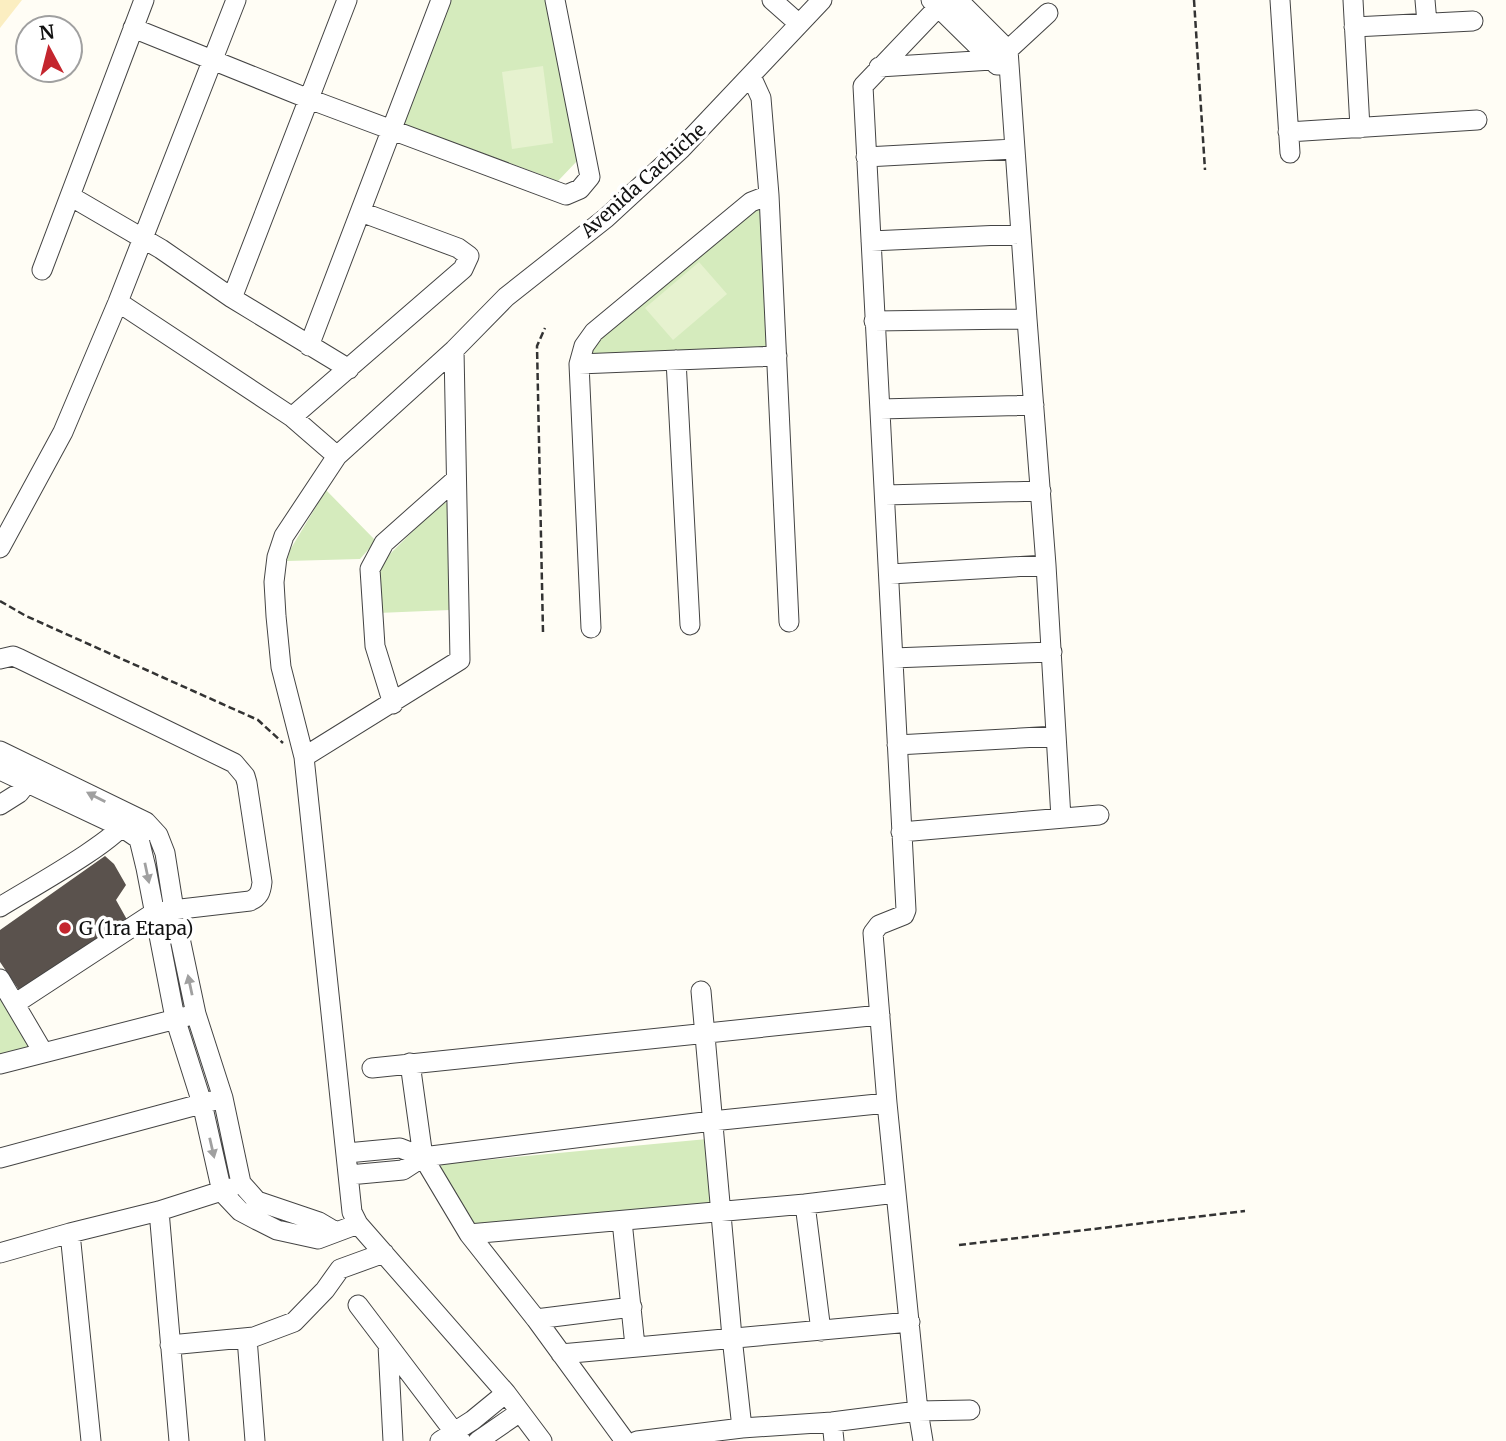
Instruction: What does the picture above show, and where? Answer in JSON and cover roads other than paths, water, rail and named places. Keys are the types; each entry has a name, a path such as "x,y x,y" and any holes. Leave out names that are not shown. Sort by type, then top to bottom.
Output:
{"street":[{"path":"42,270 144,0"},
{"path":"0,548 64,432 236,0"},
{"path":"232,298 346,0"},
{"path":"309,346 441,0"},
{"path":"133,28 309,99 566,195 580,189 590,177 555,0"},
{"path":"772,0 798,23"},
{"name":"Avenida Cachiche","path":"358,1224 352,1212 335,1071 304,757 281,667 274,582 277,557 284,536 337,456 506,298 606,218 672,158 822,0"},
{"path":"958,0 1000,55 1010,78 1041,491 1061,818"},
{"path":"1279,0 1290,153"},
{"path":"1353,0 1360,128"},
{"path":"1425,0 1427,23"},
{"path":"923,1441 887,1103 873,933 879,925 904,915 906,910 863,86 938,2 1000,55"},
{"path":"879,67 1000,55 1048,13"},
{"path":"1354,27 1473,21"},
{"path":"751,76 761,98 769,195 789,622"},
{"path":"1289,132 1477,120"},
{"path":"866,157 1014,149"},
{"path":"591,628 579,364 584,346 594,332 751,202 769,195"},
{"path":"70,196 143,238 232,298 349,369"},
{"path":"292,418 463,269 469,256 458,248 360,212"},
{"path":"871,241 1021,234"},
{"path":"118,302 292,418 337,456"},
{"path":"874,321 1027,319"},
{"path":"304,757 460,660 454,349"},
{"path":"579,364 777,356"},
{"path":"676,360 690,625"},
{"path":"880,409 1034,405"},
{"path":"393,704 375,646 370,569 384,543 455,480"},
{"path":"885,495 1041,491"},
{"path":"890,574 1046,565"},
{"path":"893,658 1052,652"},
{"path":"0,659 13,656 20,659 226,758 240,769 247,783 262,882 257,898 164,911 16,1003"},
{"path":"897,745 1056,736"},
{"path":"0,751 33,776 127,821 139,839 164,911 223,1098 241,1183 257,1201 319,1222 336,1232"},
{"path":"0,770 33,776"},
{"path":"0,805 33,776"},
{"path":"901,832 1099,814"},
{"path":"0,907 127,821"},
{"path":"164,911 175,1018 202,1104 222,1192 240,1211 277,1230 318,1240 358,1224 506,1393 542,1441"},
{"path":"0,979 43,1052"},
{"path":"701,991 742,1428"},
{"path":"0,1064 196,1014"},
{"path":"372,1068 880,1015"},
{"path":"410,1063 423,1157 470,1234 625,1441"},
{"path":"0,1158 223,1098"},
{"path":"349,1175 403,1170 423,1157 712,1121 887,1103"},
{"path":"347,1153 400,1148 423,1157"},
{"path":"0,1253 159,1211 222,1192 241,1183"},
{"path":"470,1234 805,1204 896,1193"},
{"path":"805,1204 821,1331"},
{"path":"159,1211 179,1441"},
{"path":"622,1221 635,1346"},
{"path":"70,1233 91,1441"},
{"path":"170,1345 247,1338 294,1322 326,1290 340,1269 384,1253"},
{"path":"358,1305 452,1438 506,1393"},
{"path":"536,1319 632,1307"},
{"path":"561,1354 910,1322"},
{"path":"247,1338 255,1441"},
{"path":"388,1345 393,1441"},
{"path":"637,1441 742,1428 833,1432 918,1411 970,1410"},
{"path":"478,1441 520,1412"}],"place":[{"name":"G (1ra Etapa)","path":"65,928"}]}
